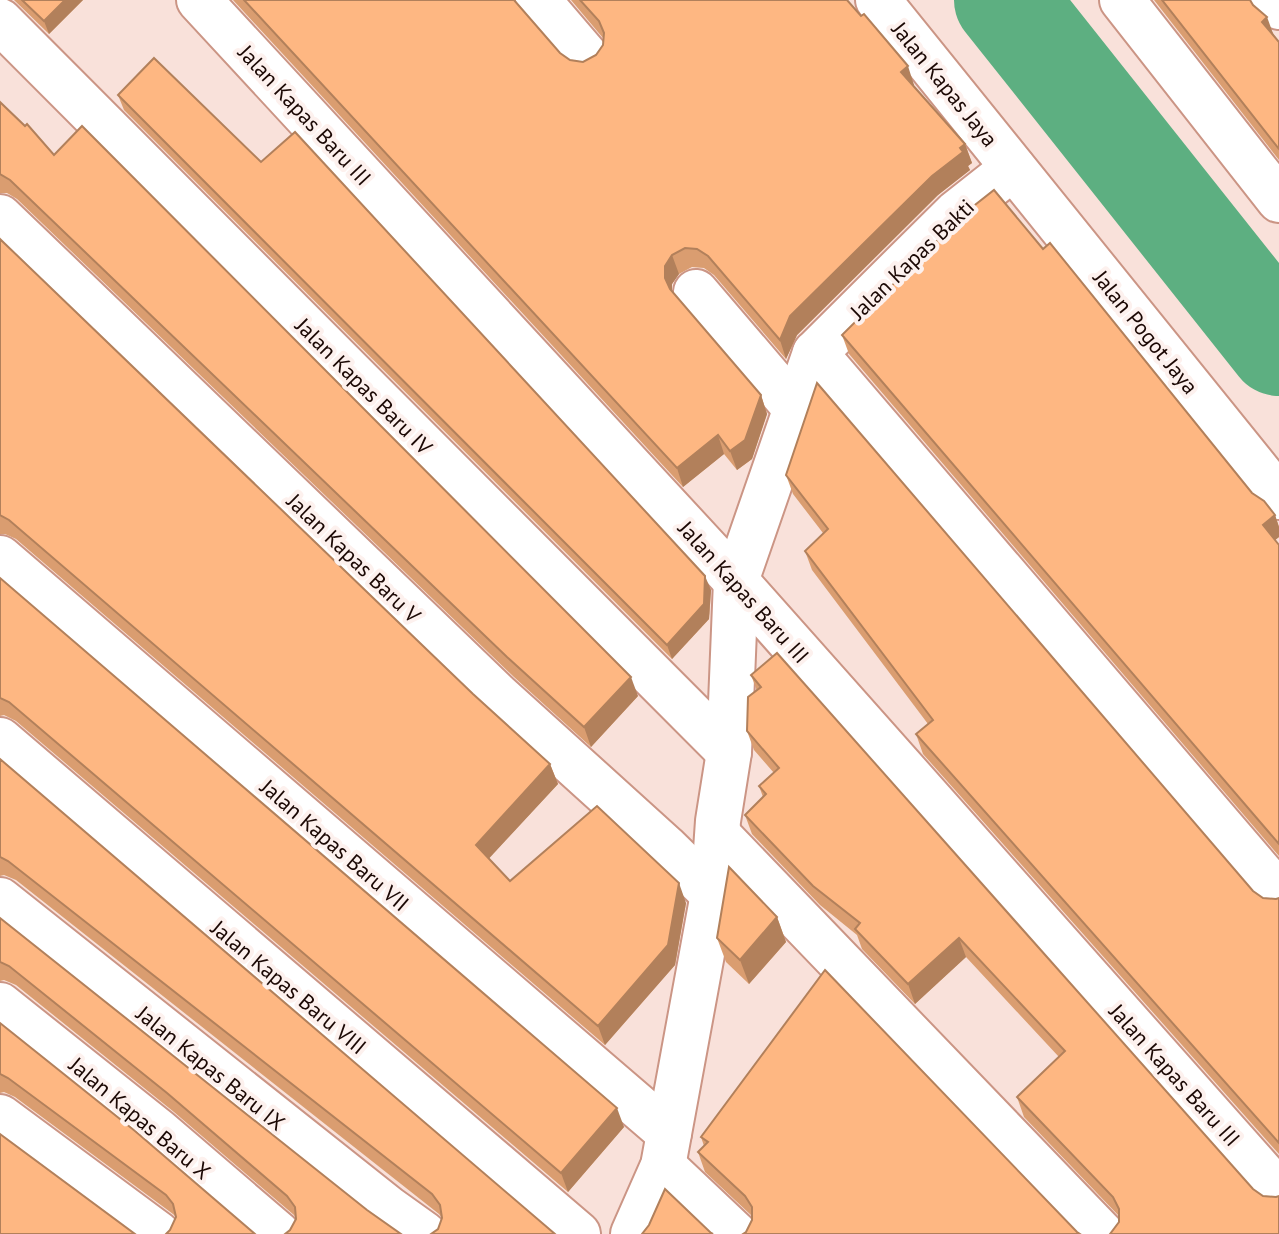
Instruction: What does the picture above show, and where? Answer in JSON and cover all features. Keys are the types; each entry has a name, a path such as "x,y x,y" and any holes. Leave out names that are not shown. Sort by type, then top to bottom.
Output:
{"street":[{"name":"Jalan Kapas Baru III","path":"199,0 736,581 1279,1192"},
{"path":"538,0 586,56"},
{"name":"Jalan Kapas Jaya","path":"878,0 1013,168"},
{"path":"1122,0 1279,200"},
{"path":"1273,0 1279,7"},
{"name":"Jalan Kapas Baru IV","path":"0,21 729,752"},
{"name":"Jalan Kapas Bakti","path":"815,353 956,213 1013,168"},
{"name":"Jalan Pogot Jaya","path":"1013,168 1279,497"},
{"name":"Jalan Kapas Baru V","path":"0,217 486,684 713,894"},
{"path":"696,292 796,409"},
{"path":"633,1234 666,1150 713,894 718,821 729,752 736,581 815,353"},
{"path":"815,353 1279,894"},
{"name":"Jalan Kapas Baru VII","path":"0,558 666,1150 735,1234"},
{"name":"Jalan Kapas Baru VIII","path":"0,740 578,1234"},
{"path":"719,836 1102,1234"},
{"name":"Jalan Kapas Baru IX","path":"0,900 424,1234"},
{"name":"Jalan Kapas Baru X","path":"0,1005 146,1122 278,1234"},
{"path":"0,1117 158,1234"}],"building":[{"path":"22,0 65,0 44,21"},
{"path":"244,0 514,0 560,53 570,60 583,62 596,55 603,45 604,33 599,21 580,0 847,0 861,16 864,14 908,66 901,72 965,144 960,148 963,152 932,176 790,316 780,340 708,256 697,249 685,248 672,255 665,266 665,278 670,289 761,395 745,440 730,451 718,435 677,468"},
{"path":"1162,0 1250,0 1267,17 1262,22 1279,42 1279,149"},
{"path":"154,58 261,162 295,132 705,576 704,604 667,645 118,95"},
{"path":"0,102 25,126 27,124 54,155 82,126 631,677 584,727 507,657 10,180 0,174"},
{"path":"994,190 1043,249 1050,243 1252,493 1264,501 1275,515 1263,525 1279,545 1279,844 842,335 966,212"},
{"path":"0,239 473,694 550,764 476,845 510,881 597,806 679,883 668,945 598,1026 0,515"},
{"path":"817,383 1253,891 1263,898 1279,898 1279,1143 916,734 933,720 805,551 828,529 786,475"},
{"path":"0,578 617,1108 561,1173 9,702 0,698"},
{"path":"777,653 1253,1189 1263,1196 1279,1196 1279,1234 1110,1234 1119,1222 1119,1209 1113,1197 1017,1097 1065,1051 959,938 908,984 855,929 860,923 813,886 745,815 766,794 759,786 779,768 747,731 748,697 761,687 751,675"},
{"path":"0,759 555,1234 431,1234 438,1229 442,1218 440,1205 432,1194 0,857"},
{"path":"729,867 777,917 740,960 717,938"},
{"path":"0,918 401,1234 285,1234 296,1219 295,1207 287,1196 167,1093 9,966 0,962"},
{"path":"825,970 1080,1234 743,1234 752,1220 752,1207 745,1196 698,1152 708,1142 701,1137"},
{"path":"0,1023 135,1131 255,1234 166,1234 176,1217 173,1204 166,1195 0,1074"},
{"path":"0,1134 135,1234 0,1234"},
{"path":"665,1189 711,1233 713,1234 642,1234"}],"waterway":[{"path":"1005,0 1279,345"}]}
